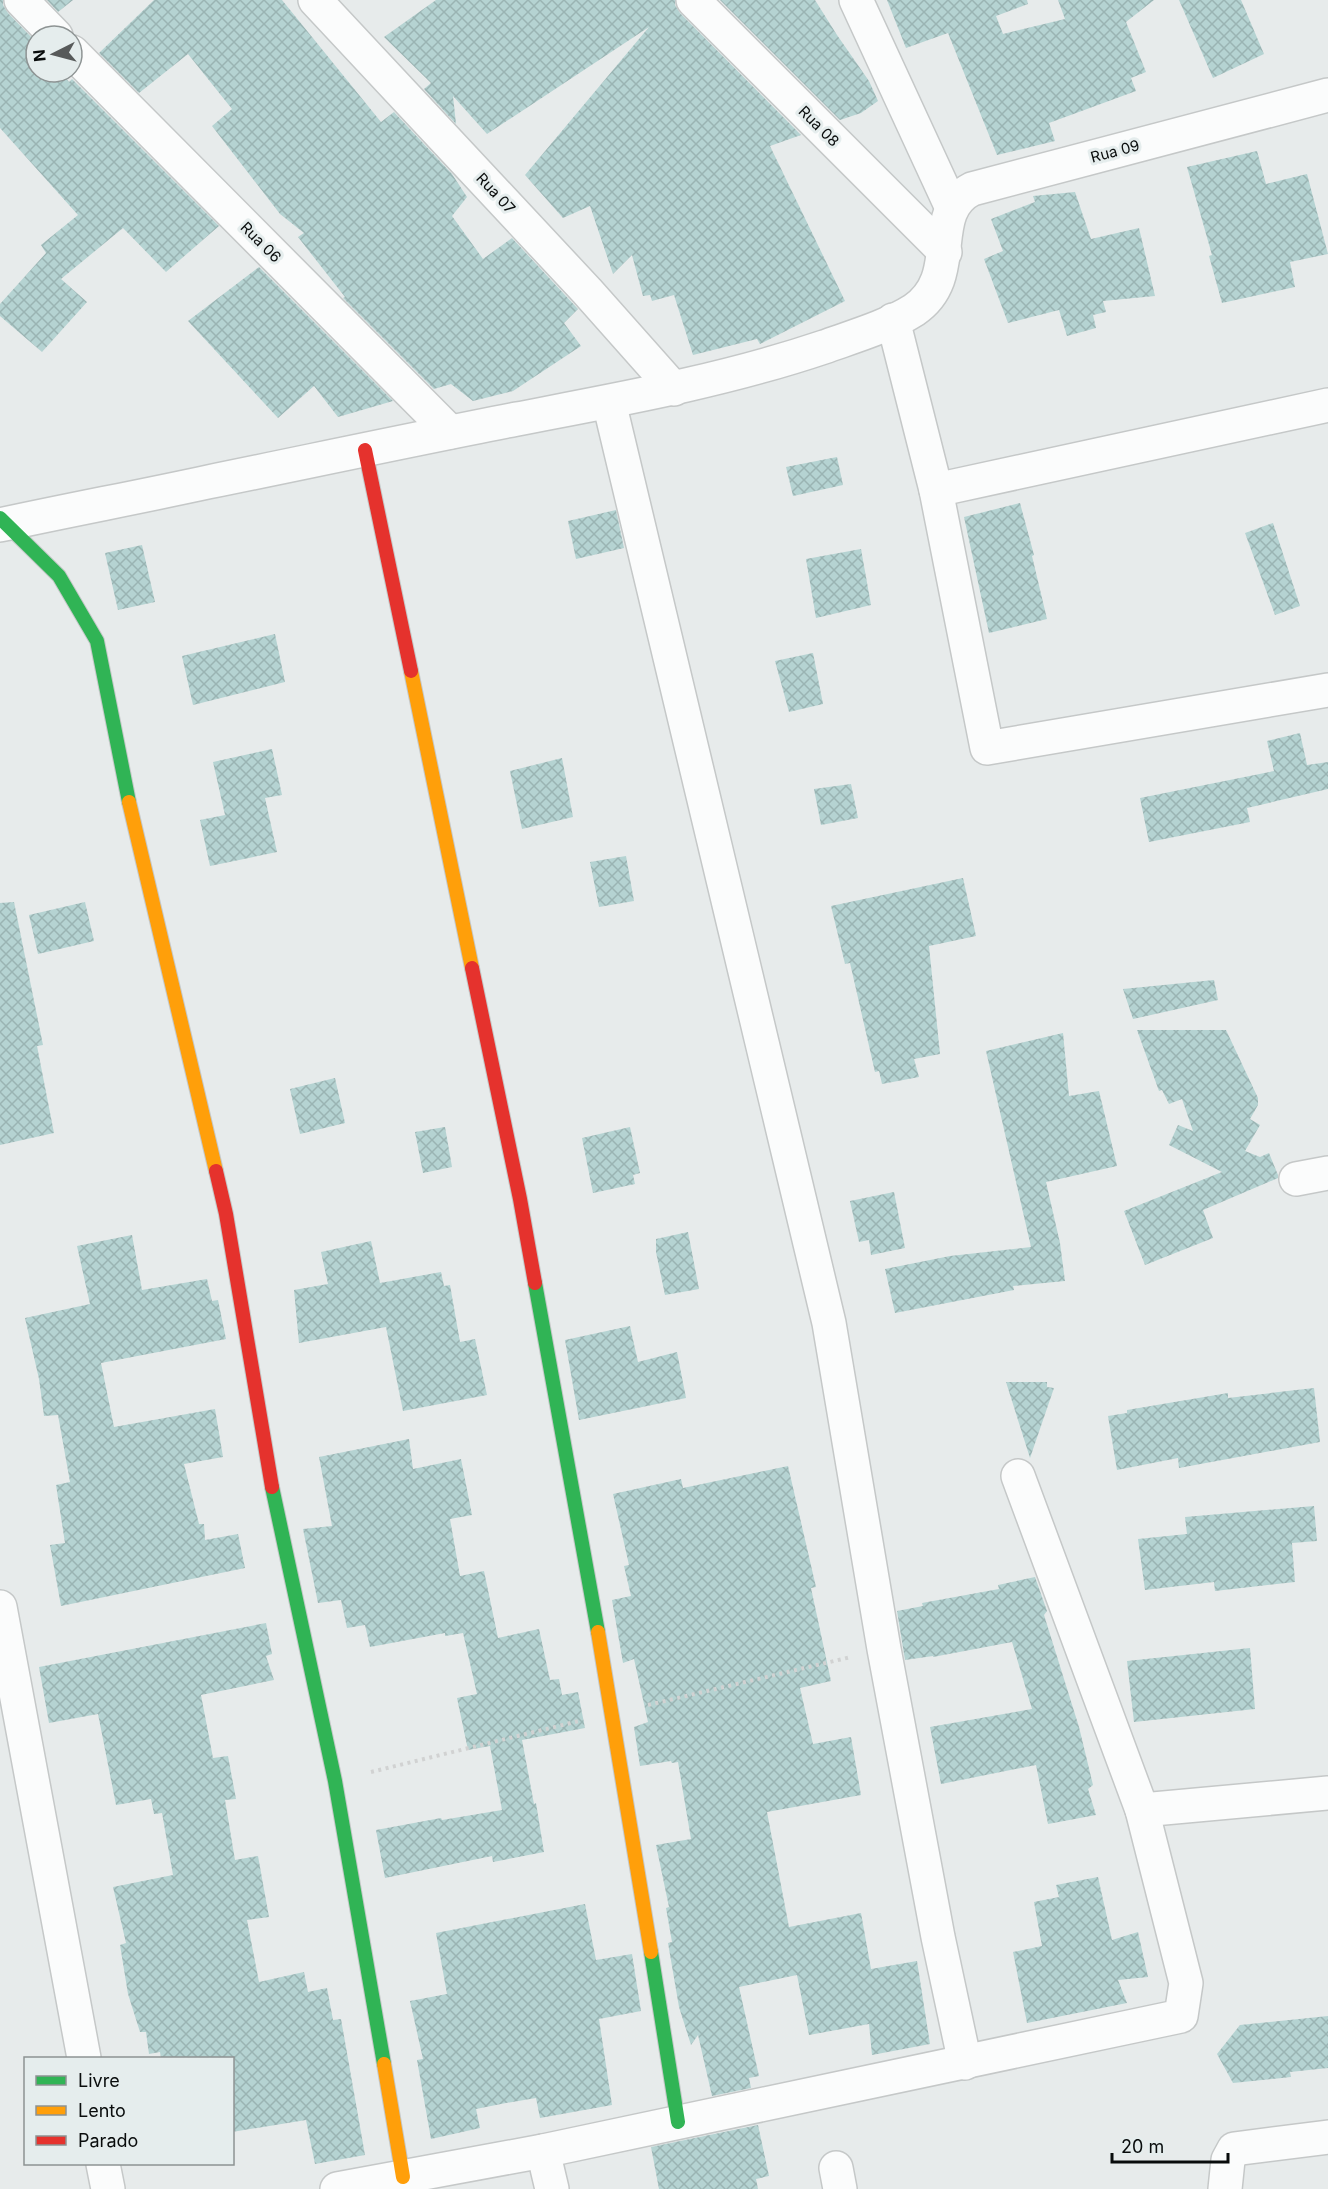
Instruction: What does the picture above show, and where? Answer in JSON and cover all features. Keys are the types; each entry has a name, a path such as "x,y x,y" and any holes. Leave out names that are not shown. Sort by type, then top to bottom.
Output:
{"street":[{"path":"21,0 45,24"},
{"name":"Rua 07","path":"315,0 571,274 674,389"},
{"name":"Rua 08","path":"693,0 945,252"},
{"path":"2,522 674,389 783,360 867,332 914,309 931,294 938,284 945,252 947,221 952,208 856,0"},
{"name":"Rua 06","path":"84,64 450,432"},
{"name":"Rua 09","path":"952,208 963,194 972,189 1328,94"},
{"path":"893,320 936,490 987,748 1328,690"},
{"path":"609,402 829,1323 884,1650 938,1937 965,2063"},
{"path":"936,490 1328,405"},
{"path":"365,450 520,1199 613,1713 678,2122"},
{"path":"2,522 59,576 97,641 125,785 225,1214 265,1453 335,1781 404,2177"},
{"path":"1296,1179 1328,1173"},
{"path":"337,2189 543,2151 1181,2016 1186,1983 1142,1810 1018,1476"},
{"path":"0,1607 84,2057"},
{"path":"1142,1810 1328,1793"},
{"path":"1225,2189 1228,2160 1234,2149 1328,2137"},
{"path":"543,2151 552,2189"},
{"path":"103,2165 108,2189"}],"building":[{"path":"0,0 3,0 8,13 24,30 24,84 77,84 219,226 166,272 123,228 61,279 87,302 42,352 0,316 0,304 46,253 41,245 78,215 0,128"},
{"path":"47,0 73,0 58,12"},
{"path":"154,0 282,0 381,122 394,112 452,174 467,197 452,216 483,259 512,238 578,309 564,323 581,346 513,391 473,401 451,384 434,389 343,298 345,297 298,237 304,233 280,214 212,126 232,109 188,54 139,93 99,53"},
{"path":"436,0 675,0 680,13 801,135 770,146 845,301 760,344 757,339 693,355 674,295 652,301 650,295 643,296 632,255 613,274 590,206 563,218 525,175 649,27 487,134 453,96 456,124 424,89 431,83 384,37"},
{"path":"720,0 815,0 869,81 878,101 861,113 840,120"},
{"path":"887,0 1027,0 1028,4 996,16 1003,34 1065,19 1058,0 1154,0 1126,22 1146,72 1131,78 1136,91 1049,123 1055,141 997,155 948,33 906,48"},
{"path":"1179,0 1241,0 1264,54 1213,78"},
{"path":"1257,151 1266,184 1307,174 1328,254 1290,262 1295,287 1222,303 1209,256 1212,255 1187,167"},
{"path":"1075,192 1091,239 1139,228 1155,296 1103,301 1106,312 1093,315 1096,328 1067,336 1059,310 1008,323 984,259 1003,251 991,219 1035,202 1033,196"},
{"path":"259,267 393,401 338,417 314,386 278,418 188,321"},
{"path":"837,457 843,485 793,496 786,467"},
{"path":"1020,503 1034,555 1032,556 1047,619 989,633 964,517"},
{"path":"616,510 624,548 576,559 568,521"},
{"path":"1273,523 1300,606 1275,615 1245,533"},
{"path":"142,545 155,602 118,610 105,553"},
{"path":"861,549 871,605 816,618 806,559"},
{"path":"275,634 285,682 193,705 182,656"},
{"path":"813,653 823,704 789,712 775,661"},
{"path":"1300,733 1307,765 1328,762 1328,789 1247,808 1250,822 1149,842 1140,798 1274,771 1267,741"},
{"path":"272,749 282,795 265,798 277,852 210,866 200,820 225,815 213,762"},
{"path":"562,758 573,817 522,829 510,771"},
{"path":"851,784 858,818 821,825 814,789"},
{"path":"626,856 634,901 599,907 590,862"},
{"path":"963,878 976,936 929,946 940,1054 914,1059 919,1077 882,1084 879,1071 875,1072 850,963 845,964 831,906"},
{"path":"14,902 43,1045 37,1046 54,1133 0,1145 0,903"},
{"path":"85,902 94,941 38,954 29,915"},
{"path":"1214,980 1218,1000 1133,1019 1123,989"},
{"path":"1137,1030 1226,1030 1258,1098 1258,1105 1250,1119 1260,1125 1245,1151 1260,1157 1269,1153 1278,1175 1278,1178 1203,1210 1213,1238 1145,1265 1124,1211 1222,1172 1169,1145 1178,1125 1193,1131 1182,1099 1169,1104 1162,1090 1159,1091"},
{"path":"1063,1033 1069,1096 1099,1091 1117,1166 1046,1182 1060,1243 1065,1281 1013,1286 1014,1290 895,1313 885,1269 950,1256 1031,1247 986,1051"},
{"path":"335,1078 345,1123 300,1134 290,1089"},
{"path":"445,1127 452,1167 423,1173 415,1132"},
{"path":"630,1127 640,1173 633,1175 635,1184 593,1193 582,1138"},
{"path":"894,1192 905,1248 871,1255 869,1240 859,1242 850,1201"},
{"path":"688,1232 699,1289 665,1295 656,1252 656,1239"},
{"path":"132,1235 142,1290 207,1279 212,1301 218,1300 226,1339 101,1363 114,1427 215,1409 223,1457 184,1464 199,1524 204,1524 205,1540 238,1534 245,1568 61,1606 50,1545 65,1543 56,1485 70,1482 58,1415 44,1416 39,1379 25,1318 90,1304 77,1246"},
{"path":"371,1241 380,1283 441,1272 444,1286 450,1285 460,1342 475,1339 487,1395 403,1411 386,1327 299,1343 294,1290 328,1284 321,1252"},
{"path":"630,1326 638,1362 677,1352 686,1398 579,1420 565,1340"},
{"path":"1006,1382 1047,1382 1047,1387 1054,1388 1030,1458"},
{"path":"1314,1388 1320,1442 1179,1468 1178,1458 1117,1470 1108,1416 1127,1413 1127,1410 1228,1393 1228,1398"},
{"path":"409,1439 413,1469 461,1459 472,1515 450,1519 460,1576 484,1571 498,1638 539,1629 550,1680 559,1679 562,1695 578,1692 585,1728 522,1740 544,1852 493,1862 492,1856 385,1878 376,1830 502,1810 490,1746 468,1750 457,1698 477,1694 463,1633 445,1636 445,1633 370,1647 365,1625 347,1628 341,1600 318,1603 303,1529 332,1526 319,1457"},
{"path":"788,1466 816,1587 811,1588 831,1681 800,1688 813,1744 851,1737 861,1795 767,1812 789,1927 861,1913 871,1969 917,1961 930,2044 872,2055 869,2024 809,2035 797,1975 739,1987 759,2076 749,2078 751,2088 712,2096 698,2035 691,2045 679,2007 668,1943 672,1942 666,1908 669,1907 656,1845 691,1839 678,1762 640,1766 634,1727 648,1722 634,1659 623,1663 612,1600 631,1596 624,1566 629,1565 613,1494 681,1479 683,1488"},
{"path":"1314,1506 1317,1541 1292,1543 1295,1582 1215,1591 1214,1582 1145,1590 1138,1539 1187,1534 1185,1517"},
{"path":"1035,1577 1047,1611 1044,1615 1079,1727 1093,1785 1088,1789 1096,1815 1048,1824 1036,1765 941,1784 930,1727 1032,1709 1012,1642 905,1660 897,1611 923,1606 922,1603 999,1589 998,1585"},
{"path":"266,1623 272,1654 266,1656 274,1680 201,1695 213,1758 228,1756 236,1799 225,1800 235,1860 258,1856 269,1917 247,1920 259,1982 304,1972 308,1992 327,1988 333,2020 341,2019 365,2155 315,2164 306,2120 234,2132 234,2057 161,2057 160,2052 149,2054 146,2032 140,2032 128,1994 120,1945 126,1943 113,1887 173,1875 162,1813 154,1814 151,1799 116,1805 98,1714 49,1723 39,1667"},
{"path":"1250,1648 1255,1709 1134,1722 1127,1661"},
{"path":"1098,1877 1112,1940 1138,1932 1148,1977 1118,1980 1127,2003 1027,2023 1013,1952 1042,1946 1034,1902 1059,1897 1056,1885"},
{"path":"585,1904 596,1960 632,1954 641,2011 599,2019 612,2105 540,2118 536,2098 506,2103 476,2109 480,2128 431,2139 417,2060 423,2059 410,2001 447,1994 436,1933"},
{"path":"1328,2016 1328,2068 1290,2072 1291,2077 1233,2083 1217,2054 1240,2025"},
{"path":"758,2125 769,2176 756,2179 758,2189 659,2189 651,2147"}],"traffic: fast":[{"path":"0,518 59,576 97,641 129,802"},
{"path":"535,1283 598,1632"},
{"path":"272,1487 335,1781 384,2064"},
{"path":"651,1952 678,2122"}],"traffic: slow":[{"path":"411,671 472,968"},
{"path":"129,802 216,1171"},
{"path":"598,1632 651,1952"},
{"path":"384,2064 403,2177"}],"traffic: jam":[{"path":"365,450 411,671"},
{"path":"472,968 535,1283"},
{"path":"216,1171 226,1214 272,1487"}]}
